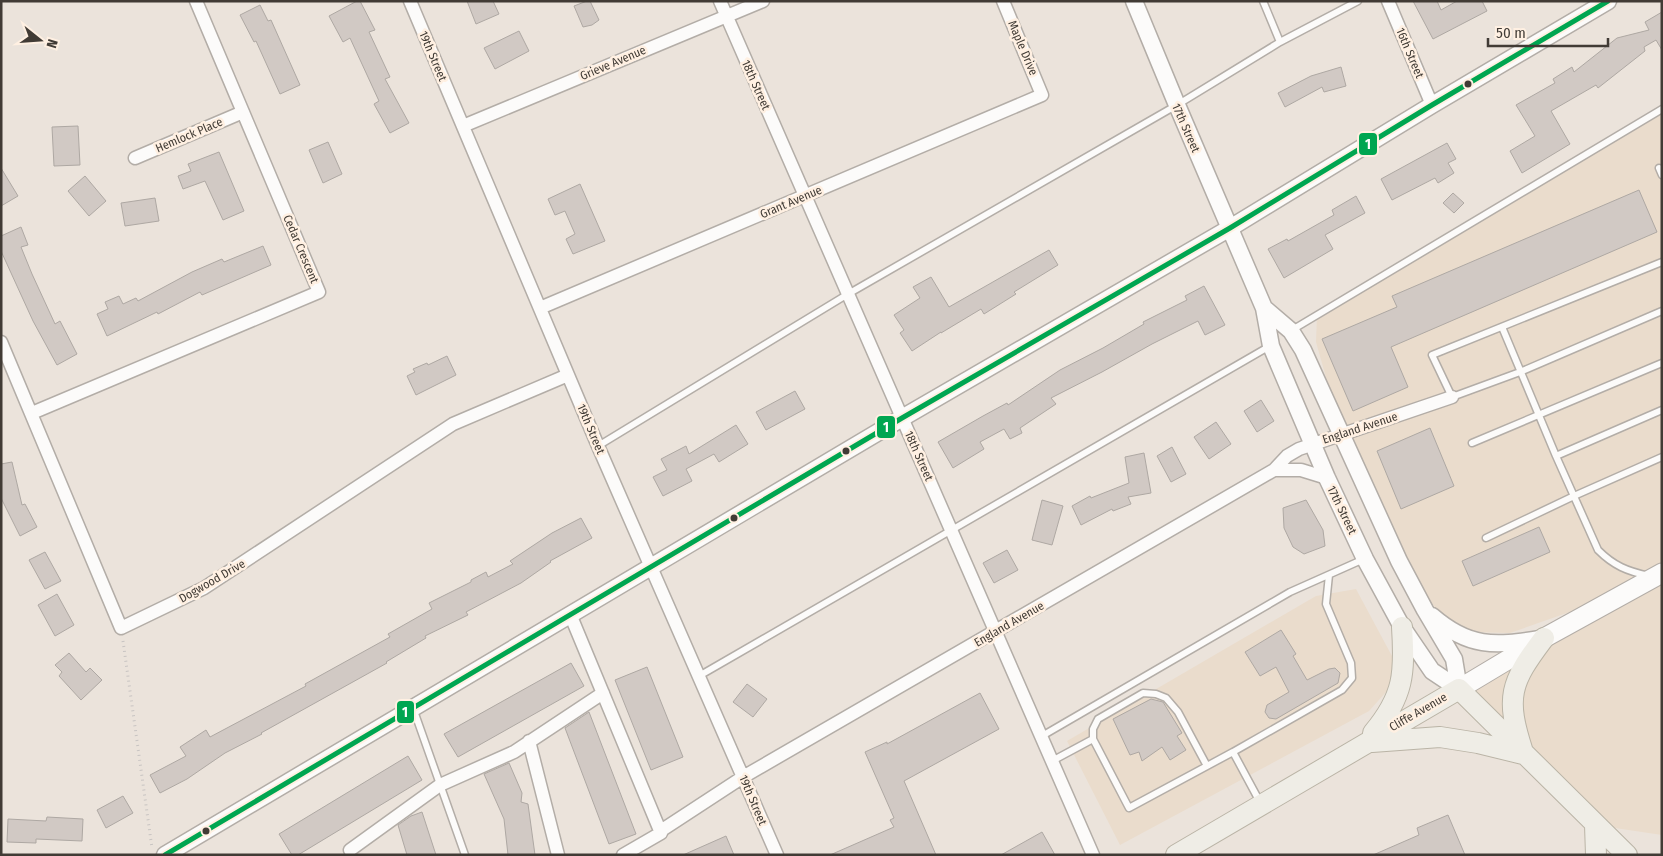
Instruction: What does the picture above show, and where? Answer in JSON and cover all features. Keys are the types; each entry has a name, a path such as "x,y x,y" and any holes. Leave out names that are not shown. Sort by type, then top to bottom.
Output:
{"main road":[{"name":"Cliffe Avenue","path":"1176,855 1544,638 1658,575"},
{"path":"1365,743 1387,717 1398,696 1404,655 1402,626"},
{"path":"1523,754 1516,732 1512,709 1514,689 1526,663 1544,638"},
{"name":"17th Street","path":"1459,689 1627,855"},
{"path":"1365,743 1440,737 1478,743 1523,754"},
{"path":"1595,825 1596,855"}],"street":[{"name":"Cedar Crescent","path":"32,413 319,292 196,1"},
{"name":"19th Street","path":"410,1 598,446 777,855"},
{"name":"18th Street","path":"720,1 1094,855"},
{"name":"Grieve Avenue","path":"463,126 763,1"},
{"name":"Maple Drive","path":"1003,1 1042,95"},
{"name":"17th Street","path":"1134,1 1176,105 1264,308 1271,346 1327,478 1365,559 1402,626 1432,671 1459,689"},
{"name":"16th Street","path":"1388,1 1432,105"},
{"path":"165,855 902,418 1230,228 1608,1"},
{"name":"Grant Avenue","path":"540,308 1042,95"},
{"name":"Hemlock Place","path":"135,158 243,112"},
{"name":"17th Street","path":"1264,308 1291,331 1303,350 1399,561 1425,610 1454,658 1459,689"},
{"path":"1,342 121,628"},
{"name":"Dogwood Drive","path":"121,628 204,588 453,424 568,375"},
{"name":"England Avenue","path":"623,855 661,833 662,830 743,776 996,632 1274,470 1287,456 1312,443 1452,397"},
{"path":"1274,470 1301,470 1327,478"},
{"path":"1425,610 1444,627 1458,635 1479,642 1510,644 1544,638"},
{"path":"570,614 661,833"},
{"path":"350,850 440,785 514,752 603,693"},
{"path":"529,741 558,855"}],"lane":[{"path":"1263,1 1280,42"},
{"path":"598,446 848,294 1176,105 1280,42 1358,1"},
{"path":"1291,331 1662,109"},
{"path":"1659,168 1662,175"},
{"path":"1662,262 1432,356 1452,397 1520,372 1662,311"},
{"path":"1502,327 1598,550 1609,561 1628,571 1658,575"},
{"path":"698,676 1271,346"},
{"path":"1472,443 1662,363"},
{"path":"1556,456 1662,410"},
{"path":"1486,538 1662,457"},
{"path":"1042,736 1290,592 1365,559"},
{"path":"1207,766 1178,712 1166,698 1156,694 1143,694 1098,719 1093,729 1093,739 1129,808 1207,766 1233,752 1342,690 1352,678 1352,663 1326,604 1328,575"},
{"path":"412,707 465,855"},
{"path":"1052,761 1093,739"},
{"path":"1233,752 1262,805"}],"path":[{"path":"121,628 153,855"}],"shaded area":[{"path":"1662,109 1662,835 1595,825 1459,689 1624,593 1510,633 1467,632 1441,615 1399,561 1342,434 1316,342 1317,315"},
{"path":"1356,589 1393,658 1391,678 1387,691 1369,711 1120,845 1067,741 1316,596"}],"building":[{"path":"360,1 375,30 369,32 390,77 385,79 409,123 390,133 374,104 379,101 350,38 343,42 329,16"},
{"path":"467,1 493,1 499,14 476,24"},
{"path":"590,1 599,20 592,25 583,27 574,6"},
{"path":"1413,1 1437,1 1441,10 1457,1 1482,1 1487,11 1433,39"},
{"path":"260,5 268,21 271,20 300,85 280,94 256,41 254,42 240,15"},
{"path":"1662,12 1662,50 1656,40 1644,47 1645,51 1598,88 1596,85 1551,111 1570,144 1522,173 1510,151 1535,136 1516,105 1555,83 1553,79 1572,67 1574,72 1617,38 1649,30 1645,22"},
{"path":"519,31 529,51 495,69 484,48"},
{"path":"1341,67 1346,86 1324,92 1322,87 1285,107 1278,93 1311,76"},
{"path":"78,126 80,165 54,166 52,127"},
{"path":"328,142 342,174 323,183 309,150"},
{"path":"1447,143 1456,159 1448,163 1454,173 1438,183 1435,178 1392,200 1381,179"},
{"path":"219,152 244,211 223,220 205,181 183,189 178,176 191,171 188,164"},
{"path":"1,168 18,196 1,206"},
{"path":"85,176 106,201 89,216 68,191"},
{"path":"580,184 605,241 573,254 566,239 575,234 565,211 555,215 548,199"},
{"path":"1639,190 1657,232 1391,347 1408,387 1353,411 1322,339 1397,307 1392,296"},
{"path":"1453,193 1464,203 1454,213 1443,203"},
{"path":"1356,196 1365,213 1325,235 1333,249 1284,278 1268,249 1287,239 1288,241 1334,215 1332,210"},
{"path":"155,198 159,221 125,226 121,203"},
{"path":"21,227 28,245 21,247 32,274 55,324 60,321 77,354 57,365 33,321 1,251 1,236"},
{"path":"263,246 271,265 202,295 200,292 158,314 157,312 107,336 97,314 108,309 105,302 119,296 123,304 136,298 138,301 192,272 222,259 224,262"},
{"path":"1049,250 1058,265 1014,292 1016,294 984,314 981,309 912,351 900,333 904,330 894,315 920,298 913,287 931,277 949,307"},
{"path":"1204,286 1225,325 1205,335 1198,321 1152,344 1051,398 1056,404 1020,428 1022,433 1010,439 1004,429 980,442 984,449 953,468 938,442 1007,403 1008,405 1060,370 1103,348 1144,324 1143,322 1187,300 1185,296"},
{"path":"447,356 456,375 416,395 407,376 415,372 413,369 427,363 428,365"},
{"path":"795,391 805,409 766,430 756,412"},
{"path":"1261,400 1274,421 1257,432 1244,411"},
{"path":"1216,422 1231,444 1209,459 1194,437"},
{"path":"736,425 748,444 719,462 714,454 686,469 692,481 663,496 653,477 667,470 661,459 686,446 689,454"},
{"path":"1430,428 1454,486 1401,509 1377,451"},
{"path":"1172,447 1186,474 1171,482 1157,456"},
{"path":"1144,453 1151,493 1128,497 1131,504 1113,511 1112,509 1081,525 1072,506 1090,496 1091,498 1129,483 1125,457"},
{"path":"12,462 22,505 25,504 37,527 20,536 1,498 1,464"},
{"path":"1042,500 1063,506 1052,545 1032,540"},
{"path":"1306,500 1323,530 1325,546 1304,554 1293,547 1284,528 1283,508"},
{"path":"581,518 592,538 550,561 521,583 466,612 468,615 425,636 426,638 387,663 225,753 187,779 160,793 150,775 186,756 180,747 206,730 210,737 306,686 305,684 390,637 388,634 432,609 429,603 471,582 471,580 486,572 488,577 513,564 510,561 552,533"},
{"path":"1539,527 1550,552 1473,586 1462,561"},
{"path":"1007,550 1018,570 994,583 983,563"},
{"path":"45,552 61,581 45,589 29,560"},
{"path":"57,594 74,625 55,636 38,605"},
{"path":"1281,630 1296,654 1293,656 1307,680 1329,669 1335,668 1340,673 1338,683 1276,719 1269,718 1265,712 1267,705 1289,692 1276,667 1260,676 1245,652"},
{"path":"69,653 86,672 90,668 102,680 81,700 59,676 62,672 55,665"},
{"path":"571,663 584,686 458,757 444,734"},
{"path":"647,667 683,757 651,770 615,680"},
{"path":"747,684 767,699 753,717 733,702"},
{"path":"980,693 999,729 904,781 936,855 830,855 894,827 890,820 894,818 865,752 887,742 887,744"},
{"path":"1151,699 1163,702 1182,733 1177,736 1186,750 1170,760 1162,747 1142,761 1139,752 1130,755 1113,719"},
{"path":"589,712 636,834 609,844 565,728"},
{"path":"408,756 422,780 298,855 292,855 279,834"},
{"path":"509,763 522,793 521,802 528,804 535,855 508,855 504,819 484,774"},
{"path":"123,796 133,813 106,828 97,810"},
{"path":"422,812 436,855 407,855 398,825 411,816"},
{"path":"1448,815 1465,855 1373,855 1419,835 1417,828"},
{"path":"47,817 83,819 82,841 36,839 36,843 7,842 8,819 46,821"},
{"path":"1042,832 1055,855 1001,855"},
{"path":"726,836 734,855 683,855"}],"transit line":[{"name":"1","path":"165,855 902,418 1230,228 1608,1"}]}
